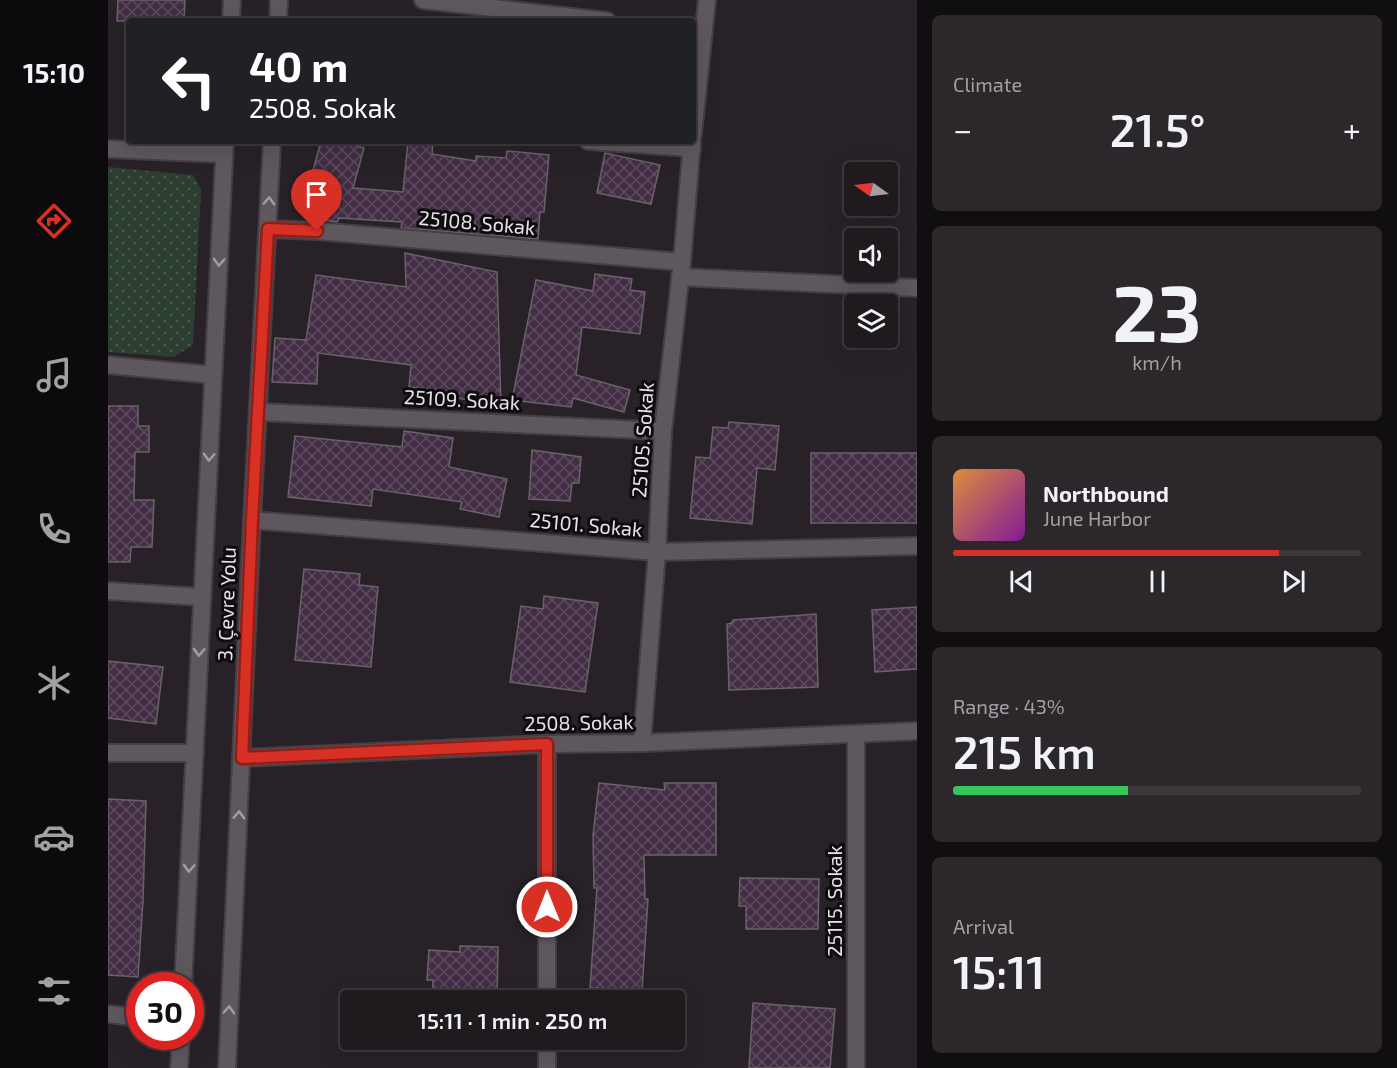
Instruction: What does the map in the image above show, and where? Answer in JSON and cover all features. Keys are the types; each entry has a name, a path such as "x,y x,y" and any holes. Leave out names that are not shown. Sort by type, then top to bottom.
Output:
{"street":[{"path":"231,18 232,0"},
{"path":"278,18 279,0"},
{"path":"423,0 581,18"},
{"name":"25105. Sokak","path":"696,68 698,32 707,0"},
{"name":"3. Çevre Yolu","path":"227,1068 272,144"},
{"name":"25105. Sokak","path":"642,743 657,552 663,431 692,144"},
{"path":"108,149 224,148"},
{"name":"3. Çevre Yolu","path":"184,972 224,148"},
{"name":"25108. Sokak","path":"268,229 317,231 681,269 917,288"},
{"path":"108,365 213,375"},
{"name":"25109. Sokak","path":"259,412 663,431"},
{"name":"25101. Sokak","path":"252,520 657,552 917,546"},
{"path":"108,591 202,597"},
{"name":"2508. Sokak","path":"242,758 917,731"},
{"name":"25115. Sokak","path":"856,734 856,1068"},
{"path":"547,744 547,990"},
{"path":"108,753 195,753"},
{"path":"108,1014 126,1016"},
{"path":"179,1068 180,1050"},
{"path":"547,1050 547,1068"}],"green space":[{"path":"108,167 193,175 201,190 193,345 174,357 108,352"}],"building":[{"path":"118,0 185,0 184,18 126,18 126,21 117,21"},
{"path":"320,144 349,144 364,148 353,188 403,192 408,144 433,144 432,154 476,161 476,156 506,158 507,151 549,155 544,212 540,212 538,239 401,228 402,222 339,218 337,222 310,218 320,180 311,178"},
{"path":"605,153 660,165 651,204 597,193"},
{"path":"405,253 497,272 501,406 447,396 448,391 409,387 411,365 318,353 317,384 272,382 275,338 306,340 316,275 406,287"},
{"path":"595,274 632,279 630,290 645,292 640,334 582,327 576,375 630,390 624,412 573,398 571,407 512,400 536,280 593,291"},
{"path":"108,406 138,406 138,426 149,426 149,452 135,452 134,500 154,500 152,547 131,547 130,562 108,562"},
{"path":"729,422 779,426 775,470 757,468 752,524 690,518 696,457 710,458 713,427 728,428"},
{"path":"404,431 453,438 449,467 507,479 499,517 460,509 462,502 373,489 371,506 288,497 295,436 402,447"},
{"path":"532,450 581,457 579,483 572,483 570,501 529,499"},
{"path":"811,453 917,453 917,523 811,523"},
{"path":"304,569 360,574 359,585 378,587 371,667 295,660"},
{"path":"544,596 598,603 585,692 510,682 521,606 543,609"},
{"path":"917,607 917,669 875,672 872,610"},
{"path":"816,614 818,687 729,690 727,624 732,623 733,620"},
{"path":"108,661 163,667 156,724 108,718"},
{"path":"599,783 665,790 664,783 716,783 716,855 644,855 645,899 648,899 642,990 590,988 597,888 594,888 593,835"},
{"path":"108,799 146,801 138,972 126,972 126,976 108,975"},
{"path":"740,878 819,879 818,929 746,929 746,906 739,906"},
{"path":"460,946 498,947 497,990 432,990 433,980 427,980 429,950 460,952"},
{"path":"753,1003 835,1009 830,1068 749,1068"}],"route":[{"path":"317,231 268,229 242,758 547,744 547,907"}]}
